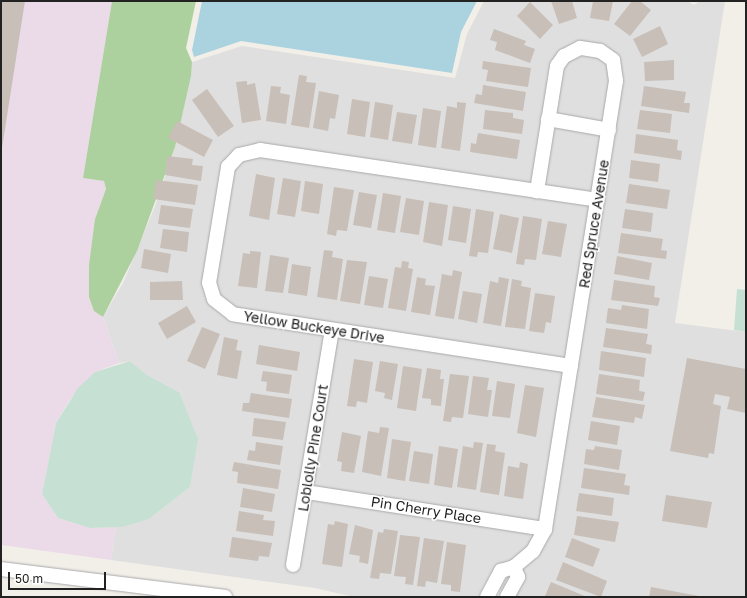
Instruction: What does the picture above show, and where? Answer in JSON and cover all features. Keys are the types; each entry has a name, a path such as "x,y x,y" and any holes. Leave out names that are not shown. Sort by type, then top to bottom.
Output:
{"street":[{"name":"Red Spruce Avenue","path":"492,595 501,571 514,566 533,551 545,529 616,80 613,60 600,51 580,48 564,56 557,66 537,191"},
{"path":"548,119 609,130"},
{"name":"Yellow Buckeye Drive","path":"571,366 233,314 214,299 209,283 228,167 239,155 260,150 598,200"},
{"name":"Loblolly Pine Court","path":"293,566 332,330"},
{"name":"Pin Cherry Place","path":"306,492 545,529"},
{"path":"507,597 518,577 514,566"},
{"path":"1,569 225,597"}],"shaded area":[{"path":"1,1 112,1 83,178 104,181 106,189 95,219 94,311 103,317 119,363 95,372 69,401 56,423 42,494 58,518 90,528 116,527 111,560 1,545"},
{"path":"484,1 687,1 694,5 700,1 725,1 675,323 746,332 746,597 515,597 486,582 478,597 354,597 315,588 111,560 116,527 149,519 190,487 179,392 147,375 130,361 119,363 103,317 124,281 155,206 175,147 192,62 242,46 455,78 467,34"}],"green space":[{"path":"112,1 196,1 186,48 192,62 191,76 175,147 137,251 103,317 94,311 89,297 89,265 95,219 106,189 104,181 83,178"},
{"path":"737,289 746,290 746,332 734,330"},
{"path":"130,361 147,375 179,392 198,439 190,487 149,519 122,527 90,528 58,518 42,494 56,423 78,388 95,372"}],"water":[{"path":"202,1 477,1 461,32 452,73 241,41 194,57 192,50"}],"building":[{"path":"1,1 25,1 2,148 1,148"},
{"path":"551,1 572,1 577,18 559,24"},
{"path":"593,1 613,1 609,21 590,18"},
{"path":"632,1 640,1 651,10 630,36 614,24"},
{"path":"530,2 553,25 540,39 517,16"},
{"path":"660,26 668,44 642,57 633,39"},
{"path":"494,29 526,41 524,45 535,49 530,63 495,50 497,42 490,40"},
{"path":"674,60 674,80 645,81 644,62"},
{"path":"483,61 531,68 528,87 486,81 488,70 482,69"},
{"path":"299,75 307,76 306,82 316,83 309,128 291,125"},
{"path":"247,81 247,85 255,83 261,120 242,123 236,82"},
{"path":"483,85 526,92 523,111 474,103 476,94 482,95"},
{"path":"271,86 281,87 280,93 290,95 286,124 266,121"},
{"path":"644,86 686,92 684,103 690,103 689,113 641,106"},
{"path":"207,89 234,126 218,137 192,100"},
{"path":"319,91 339,95 335,119 330,118 328,131 313,128"},
{"path":"352,99 370,102 365,137 347,134"},
{"path":"375,102 393,105 388,140 370,137"},
{"path":"457,102 466,103 460,151 441,148 447,106 457,108"},
{"path":"423,108 441,111 436,148 418,145"},
{"path":"485,110 513,113 513,118 524,120 522,134 483,129"},
{"path":"640,110 672,114 670,133 637,129"},
{"path":"397,112 417,115 412,144 392,141"},
{"path":"177,121 213,140 204,157 168,138"},
{"path":"478,133 520,140 517,159 470,152 471,143 476,144"},
{"path":"636,134 678,140 677,150 682,151 681,160 634,153"},
{"path":"167,156 193,159 192,165 203,166 201,181 165,175"},
{"path":"631,160 660,164 658,182 629,178"},
{"path":"256,174 275,178 269,220 249,216"},
{"path":"283,178 301,181 295,217 277,214"},
{"path":"156,180 198,185 195,205 153,199"},
{"path":"305,181 323,184 319,214 301,211"},
{"path":"629,184 670,190 667,209 626,203"},
{"path":"334,187 354,190 347,231 337,230 336,236 327,234"},
{"path":"359,192 377,195 371,228 353,225"},
{"path":"383,193 401,196 395,233 377,230"},
{"path":"406,198 424,201 419,235 400,232"},
{"path":"429,202 448,205 442,246 423,242"},
{"path":"161,205 193,209 190,228 158,224"},
{"path":"453,206 471,209 466,243 448,240"},
{"path":"476,209 494,212 488,253 478,252 477,257 469,256"},
{"path":"625,209 653,213 651,232 622,228"},
{"path":"500,214 519,218 512,253 493,249"},
{"path":"523,216 542,219 536,260 525,259 524,265 516,264"},
{"path":"548,221 567,224 561,257 542,254"},
{"path":"163,229 189,232 187,252 160,248"},
{"path":"621,233 663,239 661,250 667,251 666,259 618,253"},
{"path":"144,249 171,254 168,273 141,268"},
{"path":"324,250 333,251 332,257 343,259 337,300 317,297"},
{"path":"250,251 261,252 257,288 238,286 243,253 250,254"},
{"path":"270,255 289,258 283,293 265,291"},
{"path":"617,256 652,263 649,280 614,274"},
{"path":"347,260 367,262 360,304 340,301"},
{"path":"402,261 409,262 408,268 413,269 406,311 388,308 395,267 401,268"},
{"path":"292,264 311,267 307,296 288,293"},
{"path":"453,270 462,272 454,319 435,316 442,274 452,276"},
{"path":"369,276 388,279 383,308 364,305"},
{"path":"417,277 426,279 425,285 435,286 430,315 411,312"},
{"path":"499,277 509,279 501,326 483,323 490,281 498,283"},
{"path":"512,279 522,281 521,286 531,288 525,329 505,327"},
{"path":"614,280 655,286 654,297 660,298 658,306 611,300"},
{"path":"182,281 183,300 150,300 150,282"},
{"path":"463,291 482,294 477,323 458,319"},
{"path":"535,293 555,296 551,323 546,322 544,333 529,331"},
{"path":"622,305 649,309 647,329 606,323 608,308 621,310"},
{"path":"187,306 196,322 167,339 158,323"},
{"path":"202,327 220,334 205,369 187,361"},
{"path":"606,328 648,334 646,344 652,345 651,354 603,347"},
{"path":"224,337 238,340 236,350 242,351 237,379 217,375"},
{"path":"259,345 300,352 297,371 256,364"},
{"path":"601,351 646,358 644,377 599,370"},
{"path":"687,358 746,369 746,413 727,409 730,397 715,394 713,404 721,406 714,454 709,453 708,458 670,451"},
{"path":"354,359 373,362 367,403 357,401 356,407 347,406"},
{"path":"380,361 398,364 392,400 384,398 385,393 375,391"},
{"path":"403,366 422,369 416,411 397,408"},
{"path":"427,368 441,370 440,379 444,379 441,406 431,405 431,399 422,398"},
{"path":"263,371 292,375 289,394 266,391 267,382 261,381"},
{"path":"450,374 469,376 463,418 452,417 451,422 443,421"},
{"path":"599,374 640,380 639,391 645,392 643,401 596,394"},
{"path":"473,376 489,378 487,390 492,390 488,417 468,414"},
{"path":"497,381 515,384 510,418 492,416"},
{"path":"525,385 544,388 536,437 517,433"},
{"path":"251,393 292,399 289,418 242,411 243,403 249,403"},
{"path":"596,397 645,405 642,419 635,417 634,423 592,417"},
{"path":"254,418 286,422 283,440 252,436"},
{"path":"591,421 620,426 617,445 588,440"},
{"path":"380,427 389,428 381,476 362,472 368,431 379,433"},
{"path":"342,432 361,436 354,473 341,471 342,462 337,461"},
{"path":"392,439 411,442 405,481 387,478"},
{"path":"256,442 283,446 280,465 247,460 249,450 255,451"},
{"path":"474,442 483,443 476,490 457,487 463,446 473,448"},
{"path":"487,444 496,445 495,451 505,453 499,495 480,492"},
{"path":"439,446 458,449 452,488 434,485"},
{"path":"595,446 622,450 619,470 584,464 586,449 594,450"},
{"path":"414,451 433,454 429,484 409,481"},
{"path":"234,462 281,470 278,489 237,483 238,472 232,471"},
{"path":"520,462 528,464 523,499 504,496 508,466 519,468"},
{"path":"584,468 626,474 624,485 630,486 629,495 581,488"},
{"path":"243,488 275,494 272,512 240,507"},
{"path":"579,493 614,498 612,516 576,511"},
{"path":"666,495 712,502 707,528 662,521"},
{"path":"239,511 264,515 263,520 275,521 273,536 236,531"},
{"path":"577,516 619,522 615,542 574,535"},
{"path":"335,521 348,524 342,567 322,564 328,524 334,525"},
{"path":"355,525 373,530 368,564 359,562 360,556 349,554"},
{"path":"384,529 398,531 391,574 380,573 379,579 370,578 378,532 383,533"},
{"path":"400,535 420,537 413,585 405,584 406,577 394,576"},
{"path":"232,537 272,543 269,557 259,556 258,561 229,557"},
{"path":"424,538 444,541 437,583 426,581 425,587 417,586"},
{"path":"572,538 600,549 593,567 565,557"},
{"path":"447,542 466,545 460,592 451,591 451,585 441,584"},
{"path":"563,562 607,581 601,597 556,580"},
{"path":"551,582 587,597 545,596"},
{"path":"651,587 699,596 699,597 649,597"}]}
